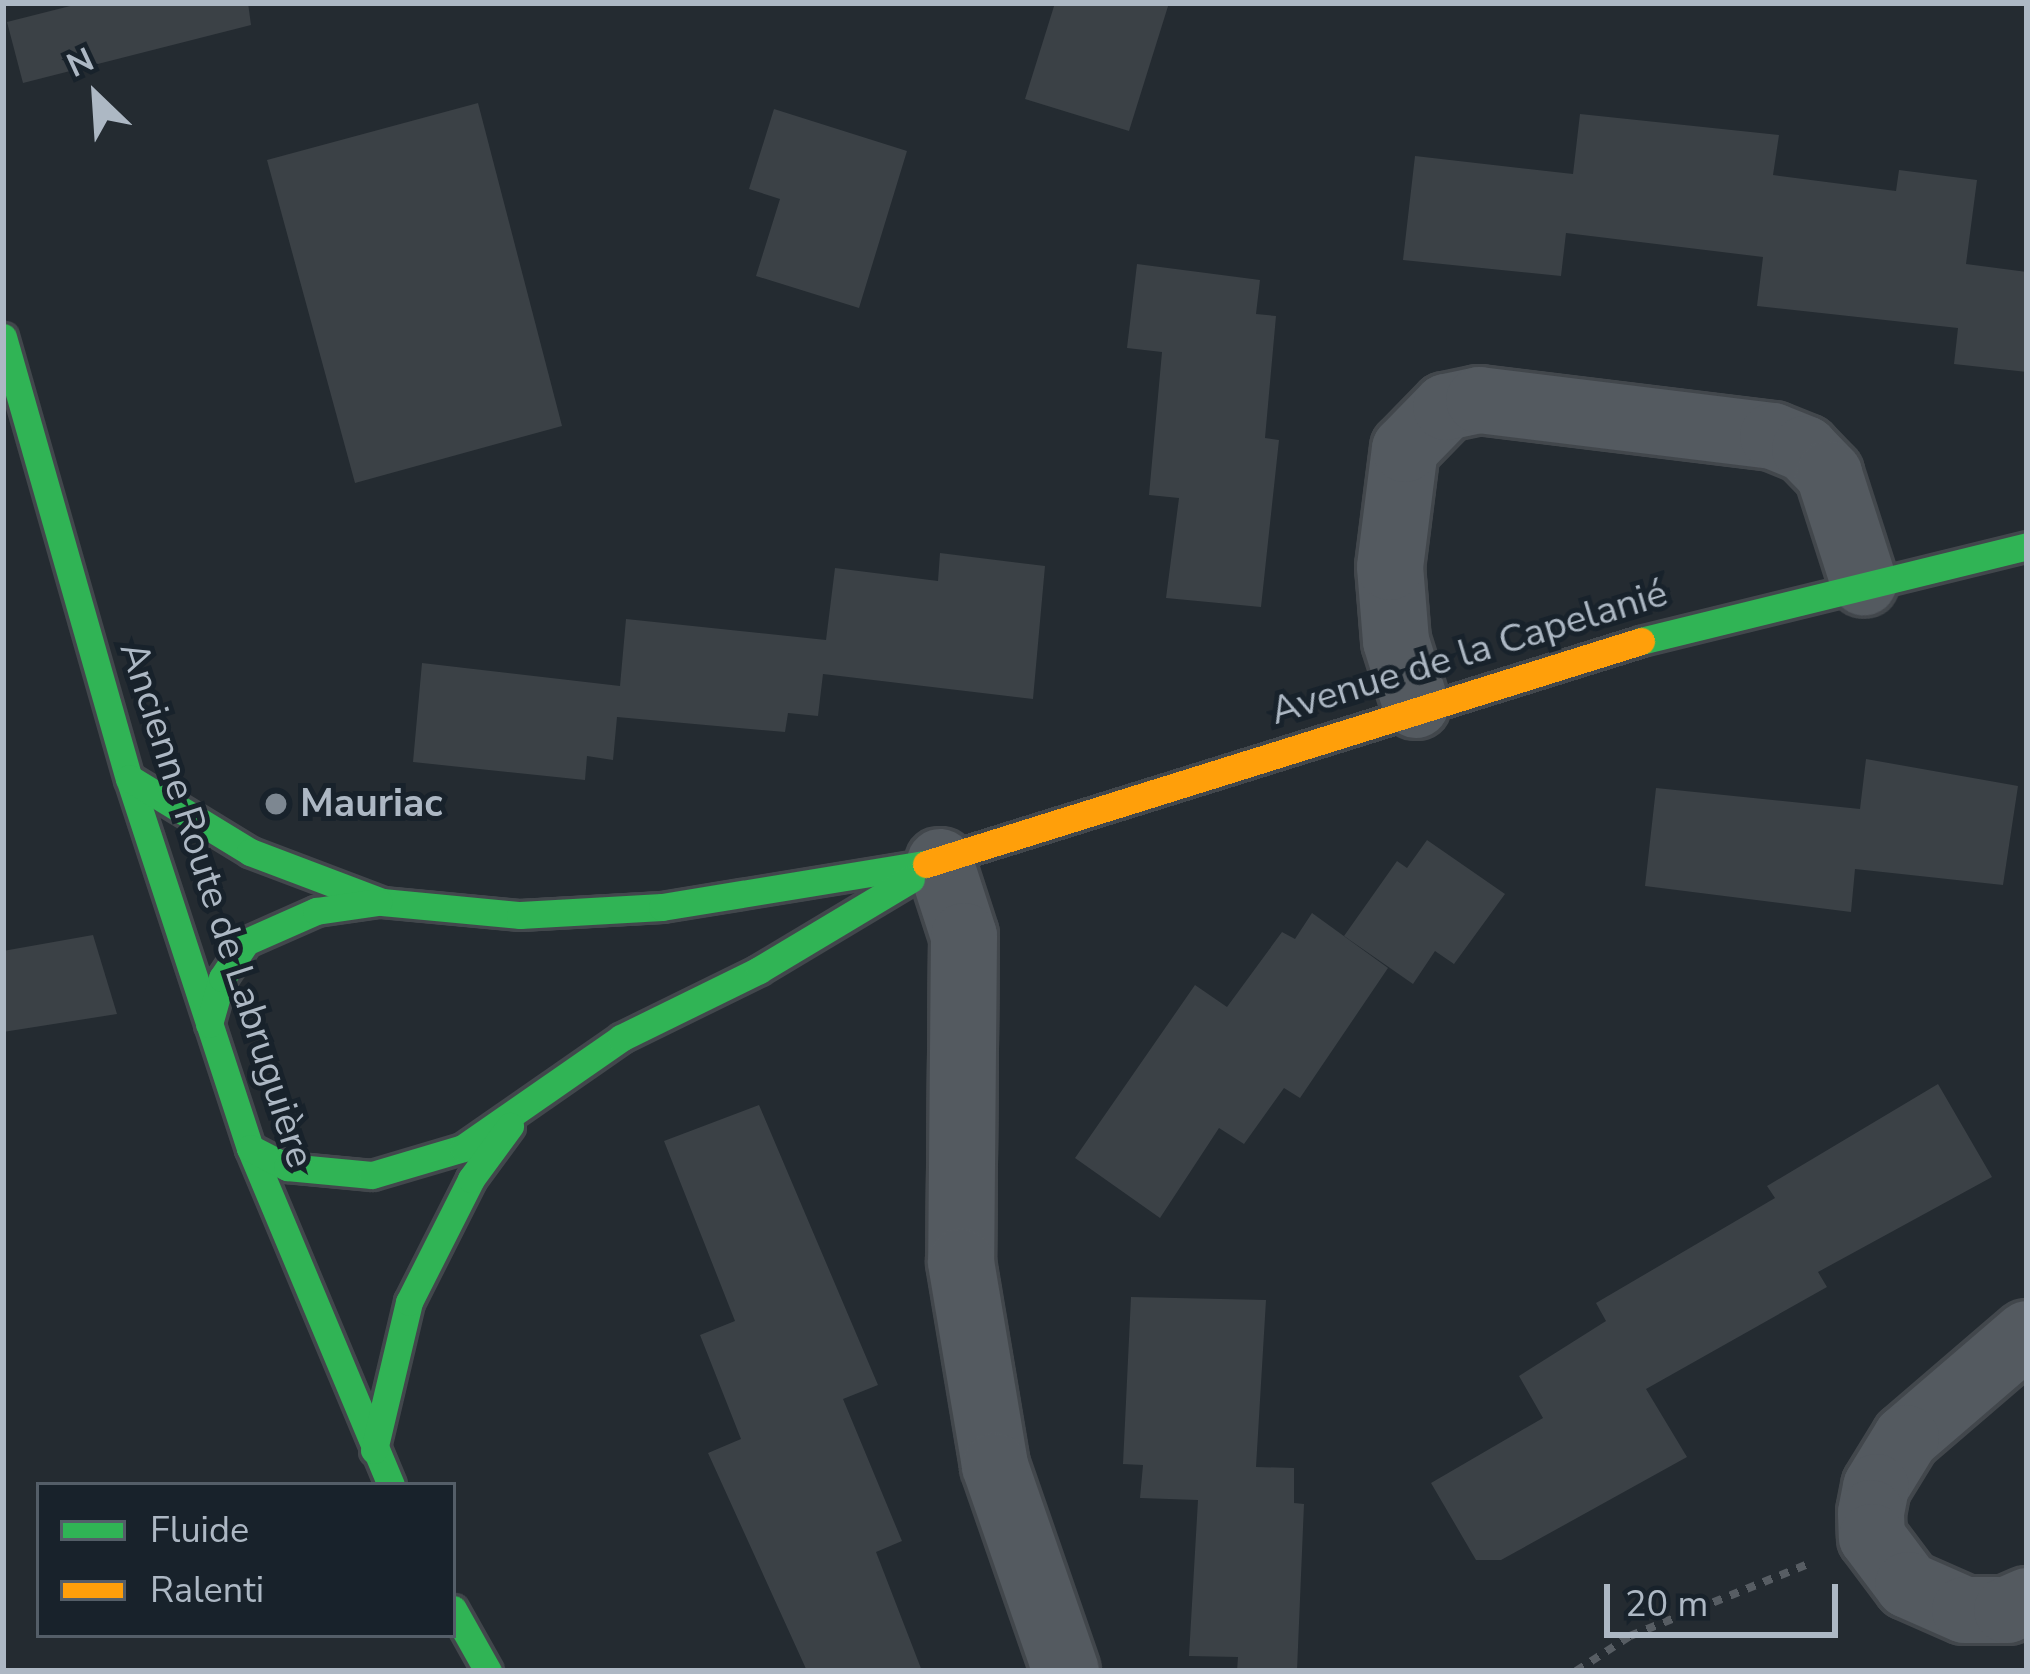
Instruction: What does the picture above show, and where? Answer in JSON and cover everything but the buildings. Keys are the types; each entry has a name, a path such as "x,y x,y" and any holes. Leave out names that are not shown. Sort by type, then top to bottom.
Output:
{"street":[{"name":"Ancienne Route de Labruguière","path":"3,338 129,778 250,1148 390,1482"},
{"path":"1416,705 1396,641 1390,567 1405,449 1446,407 1479,400 1773,436 1805,449 1829,474 1864,583"},
{"name":"Avenue de la Capelanié","path":"940,862 1416,705 1864,583 2027,546"},
{"path":"129,778 250,852 382,902"},
{"path":"209,1024 222,978 246,942 316,911 382,902 587,914 940,862"},
{"path":"250,1148 287,1167 371,1175 463,1148 621,1038 759,970 940,862"},
{"path":"940,862 964,936 961,1262 995,1466 1066,1671"},
{"path":"374,1450 409,1302 471,1179 521,1111"},
{"path":"2027,1334 1906,1438 1876,1486 1872,1537 1892,1568 1929,1597 1964,1610 2007,1610 2027,1600"},
{"path":"456,1614 488,1671"}],"path":[{"path":"1576,1671 1630,1636 1872,1537"}],"traffic: fast":[{"path":"3,337 129,778 250,1148 390,1482"},
{"path":"1641,641 2027,546"},
{"path":"129,778 250,852 382,902 520,915 662,907 926,864"},
{"path":"250,1148 287,1167 372,1175 463,1148 621,1038 759,970 911,879"},
{"path":"209,1024 222,978 246,942 316,911 378,902"},
{"path":"374,1450 409,1302 471,1179 510,1126"},
{"path":"456,1614 488,1671"}],"traffic: slow":[{"path":"926,864 1641,641"}],"place":[{"name":"Mauriac","path":"276,804"}]}
